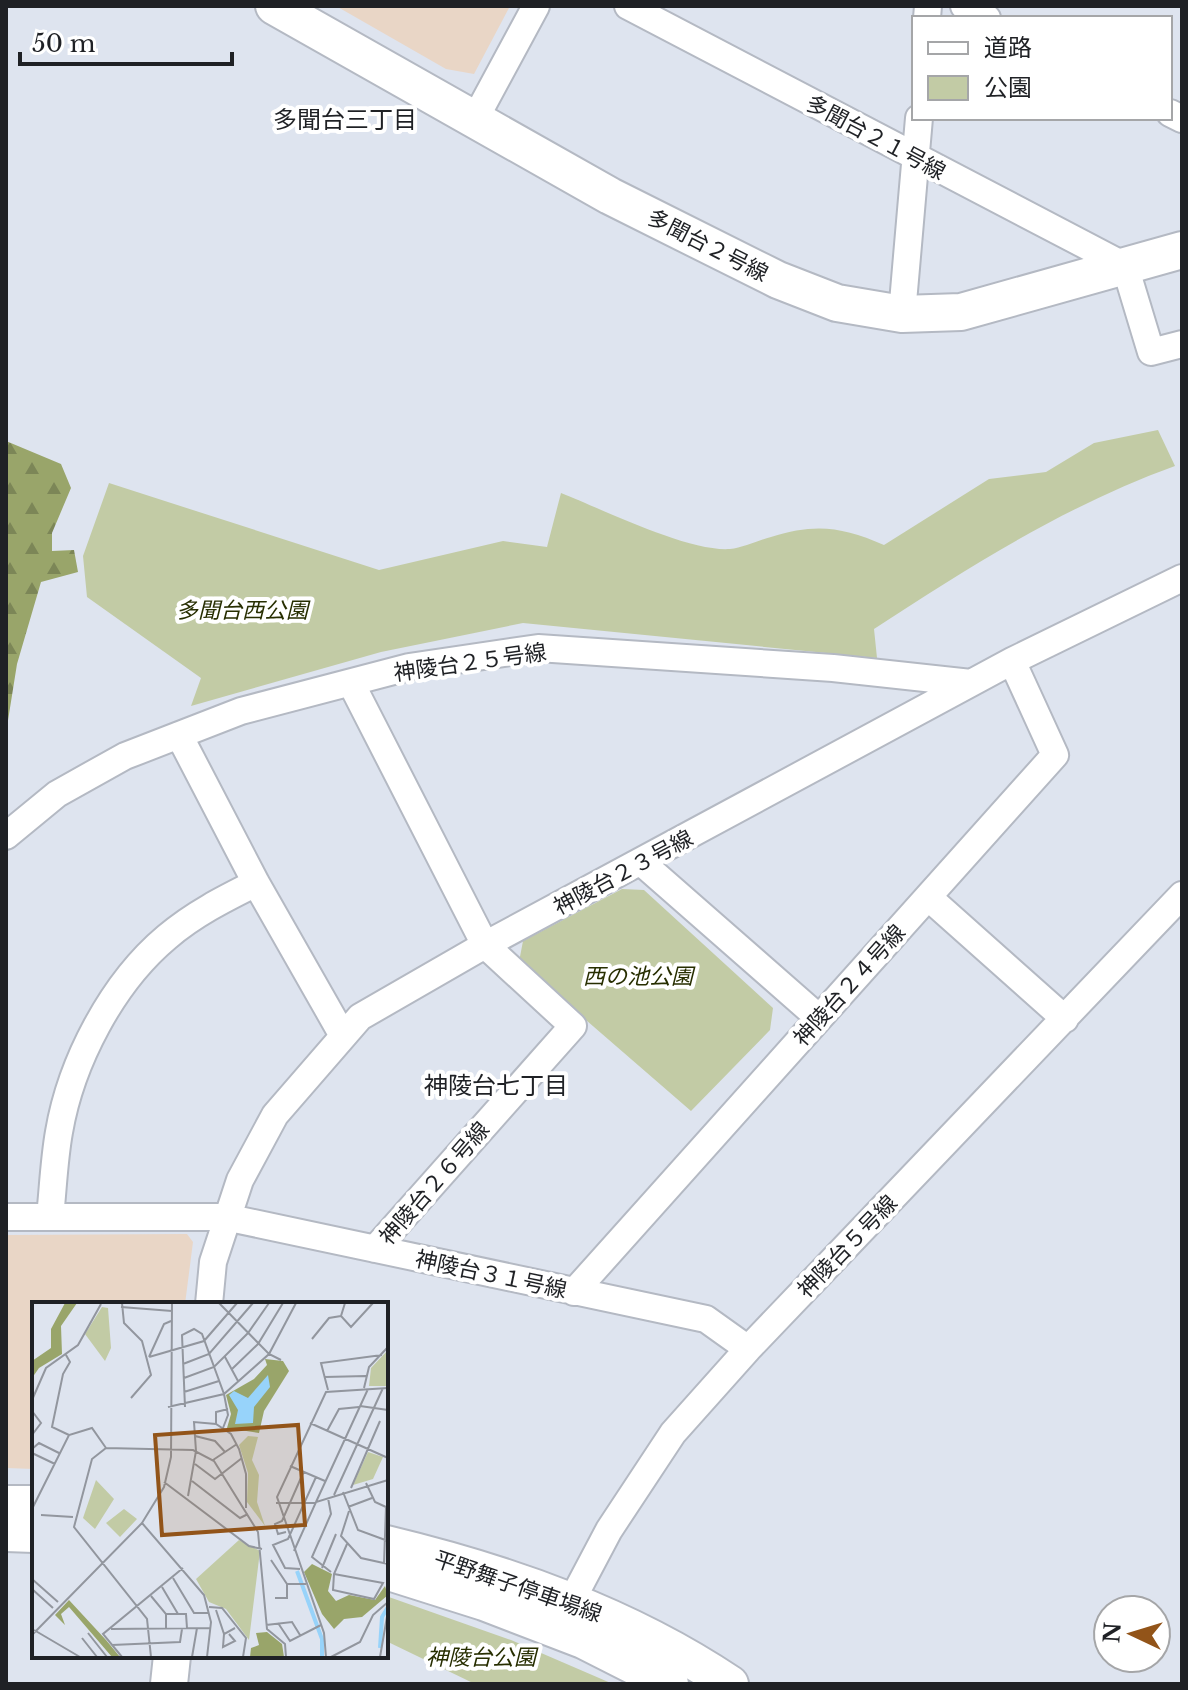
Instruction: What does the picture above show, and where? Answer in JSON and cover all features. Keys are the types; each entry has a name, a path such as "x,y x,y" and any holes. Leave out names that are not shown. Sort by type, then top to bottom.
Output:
{"street":[{"name":"多聞台２号線","path":"274,6 610,196 778,280 837,303 902,314 961,312 1182,250"},
{"path":"475,119 536,6"},
{"name":"多聞台２１号線","path":"628,6 1125,266"},
{"path":"964,6 983,16"},
{"path":"902,314 919,120"},
{"path":"1125,266 1151,352 1182,344"},
{"name":"神陵台２３号線","path":"209,1302 213,1262 225,1217 240,1180 275,1115 342,1034 360,1017 485,945 1012,661 1182,578"},
{"name":"神陵台２５号線","path":"6,836 57,794 125,756 241,711 409,667 538,648 804,665 971,683"},
{"name":"神陵台２４号線","path":"574,1292 1055,755 1012,661"},
{"path":"351,683 485,945"},
{"path":"179,735 256,883 342,1034"},
{"path":"641,862 819,1018"},
{"path":"50,1217 59,1130 77,1069 82,1054 119,991 165,939 205,909 256,883"},
{"name":"神陵台５号線","path":"567,1616 609,1530 673,1433 748,1349 1182,895"},
{"path":"928,897 1065,1019"},
{"name":"神陵台２６号線","path":"375,1249 573,1026 485,945"},
{"name":"神陵台３１号線","path":"6,1217 225,1217 706,1319 748,1349"},
{"path":"6,1504 32,1504"},
{"path":"6,1533 32,1534"},
{"name":"平野舞子停車場線","path":"388,1545 730,1684"},
{"name":"平野舞子停車場線","path":"388,1572 484,1602 567,1616 670,1684"},
{"path":"169,1684 172,1658"}],"shaded area":[{"path":"336,6 510,6 474,74 446,69"},
{"path":"187,1234 193,1242 185,1302 32,1302 32,1469 6,1468 6,1235"}],"green space":[{"name":"多聞台西公園","path":"1158,430 1175,466 1096,499 1020,538 874,629 877,658 523,623 381,652 191,706 201,678 87,597 83,556 109,483 379,570 503,541 547,547 561,493 669,537 712,548 730,549 787,533 815,529 855,534 884,545 989,479 1046,472 1094,443"},
{"path":"6,441 61,464 71,488 52,533 52,551 74,550 78,572 41,582 17,664 6,733"},
{"name":"西の池公園","path":"622,889 644,890 773,1008 770,1030 691,1111 519,962 523,941"},
{"name":"神陵台公園","path":"388,1597 511,1640 613,1684 475,1684 388,1642"}],"district":[{"name":"多聞台三丁目","path":"345,120"},
{"name":"神陵台七丁目","path":"496,1086"}]}
